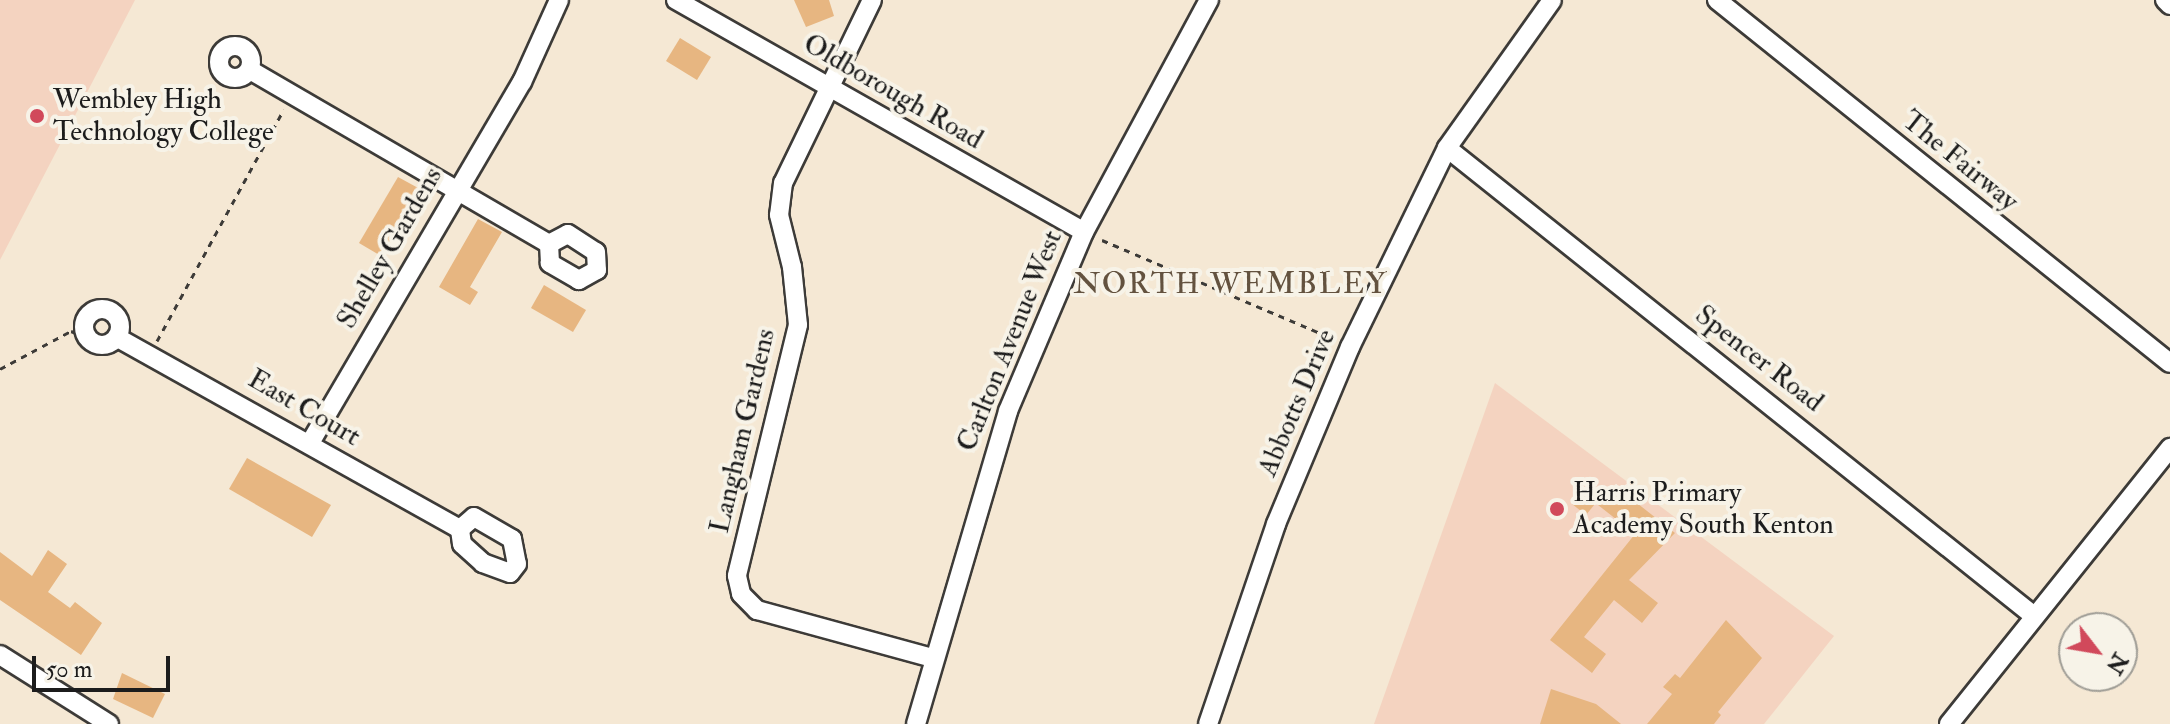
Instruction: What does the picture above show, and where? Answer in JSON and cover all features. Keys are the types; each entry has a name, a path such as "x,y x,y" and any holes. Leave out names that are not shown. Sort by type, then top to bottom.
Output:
{"street":[{"name":"Shelley Gardens","path":"310,443 455,190 522,82 559,0"},
{"name":"Oldborough Road","path":"676,0 1084,232"},
{"name":"Langham Gardens","path":"872,0 783,183 779,215 792,267 798,325 737,576 741,594 757,610 932,658"},
{"name":"Carlton Avenue West","path":"916,724 932,658 1008,411 1084,232 1209,0"},
{"name":"Abbotts Drive","path":"1208,724 1276,524 1350,347 1447,148 1552,0"},
{"name":"The Fairway","path":"1717,0 2170,363"},
{"path":"2165,0 2170,5"},
{"path":"250,70 549,244"},
{"name":"Spencer Road","path":"1447,148 2034,616"},
{"path":"86,337 87,315 99,308 114,311 122,326 118,338"},
{"name":"East Court","path":"86,337 91,343 108,345 118,338 150,353 460,529"},
{"path":"1949,724 2170,448"},
{"path":"0,655 109,724"}],"path":[{"path":"150,353 291,95"},
{"path":"1084,232 1350,347"},
{"path":"0,369 71,331 86,337"}],"shaded area":[{"name":"Wembley High Technology College","path":"0,0 135,0 0,260"},
{"name":"Harris Primary Academy South Kenton","path":"1495,383 1834,636 1764,724 1374,724"}],"building":[{"path":"794,0 829,0 834,16 806,27"},
{"path":"680,38 711,57 697,80 666,61"},
{"path":"398,177 420,189 381,256 359,243"},
{"path":"478,219 502,232 470,287 478,292 470,305 439,287"},
{"path":"544,285 586,310 573,332 531,308"},
{"path":"247,458 331,505 312,537 229,489"},
{"path":"1588,483 1603,494 1586,515 1572,504"},
{"path":"1614,485 1675,533 1629,580 1658,603 1642,623 1614,600 1584,637 1606,654 1592,673 1550,640 1635,534 1598,505"},
{"path":"48,550 67,564 48,592 70,608 75,602 102,623 81,655 0,600 0,552 32,576"},
{"path":"1726,620 1762,658 1718,712 1721,715 1714,724 1647,724 1672,694 1663,687 1675,674 1680,678"},
{"path":"122,673 165,694 153,718 113,699"},
{"path":"1551,689 1596,704 1621,724 1540,724"}],"place":[{"name":"Wembley High Technology College","path":"37,116"},
{"name":"Harris Primary Academy South Kenton","path":"1557,509"}],"district":[{"name":"NORTH WEMBLEY","path":"1231,284"}]}
